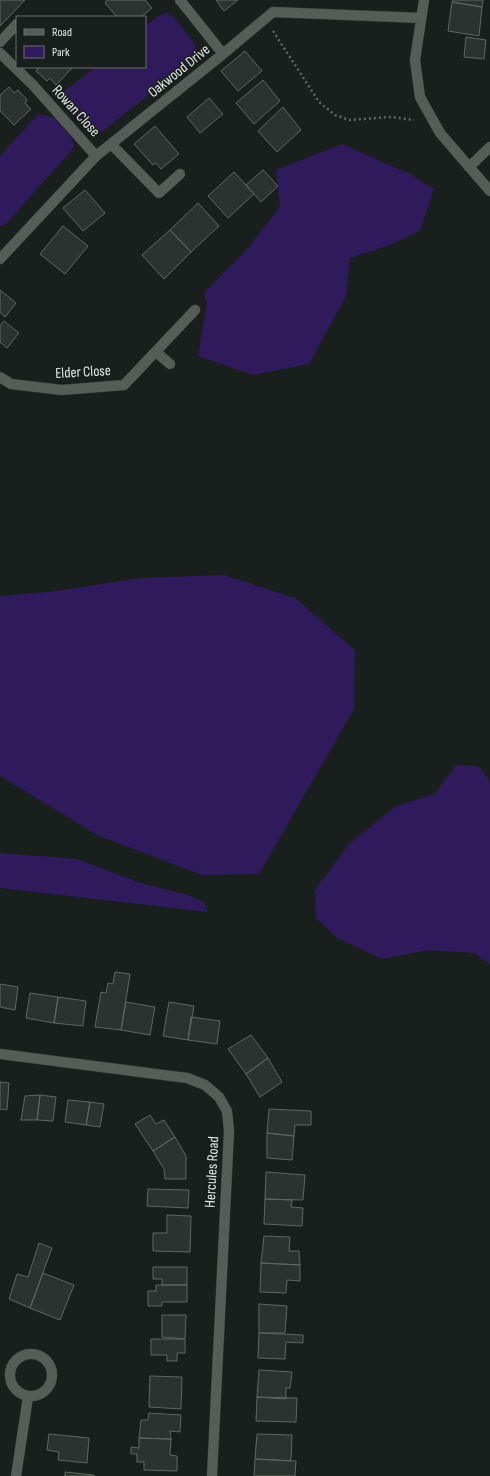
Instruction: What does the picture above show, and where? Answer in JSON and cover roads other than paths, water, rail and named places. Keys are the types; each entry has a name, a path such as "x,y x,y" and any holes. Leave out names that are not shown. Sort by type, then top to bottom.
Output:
{"street":[{"path":"180,0 224,54"},
{"path":"424,0 415,60 420,97 440,133 490,191"},
{"name":"Oakwood Drive","path":"1,257 96,156 224,54 273,12 421,18"},
{"path":"0,42 16,25"},
{"name":"Rowan Close","path":"0,53 33,85 96,156"},
{"path":"111,144 159,193 180,174"},
{"path":"469,167 490,147"},
{"name":"Elder Close","path":"0,377 11,384 62,390 124,385 195,310"},
{"path":"156,352 170,364"},
{"name":"Hercules Road","path":"0,1054 187,1078 205,1085 219,1097 227,1111 229,1131 212,1476"},
{"path":"32,1353 46,1358 53,1371 50,1387 38,1396 28,1397 16,1391 10,1379 12,1365 19,1357 32,1353"},
{"path":"16,1476 28,1397"}]}
